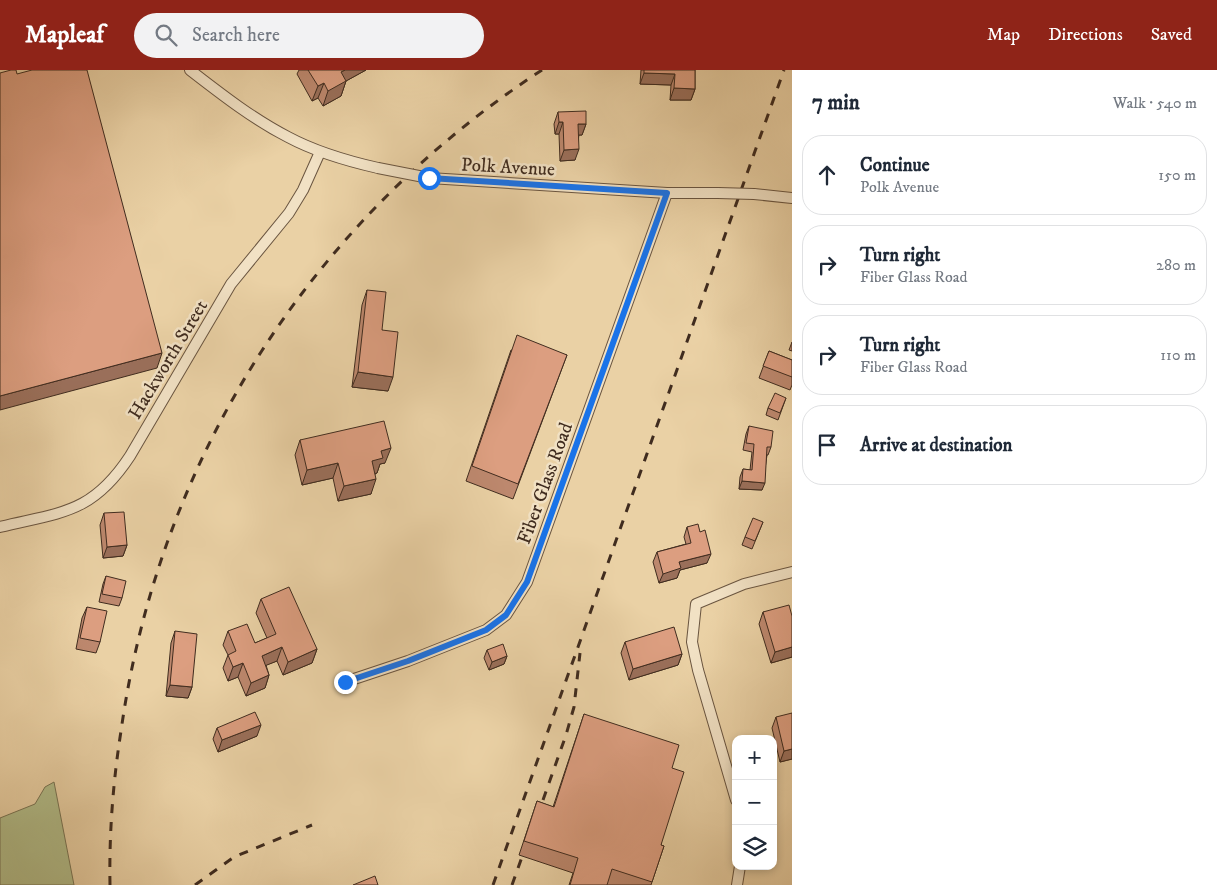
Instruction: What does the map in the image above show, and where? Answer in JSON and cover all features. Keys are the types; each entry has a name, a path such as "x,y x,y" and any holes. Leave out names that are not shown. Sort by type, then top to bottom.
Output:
{"street":[{"name":"Polk Avenue","path":"190,70 236,104 288,137 320,152 378,168 429,178 667,193 754,194 792,198"},
{"name":"Hackworth Street","path":"0,527 68,512 92,499 112,481 130,456 231,284 294,206 304,190 320,152"},
{"name":"Fiber Glass Road","path":"345,682 408,661 486,630 506,615 527,582 667,193"},
{"path":"732,786 692,642 696,604 744,584 792,572"},
{"path":"737,885 739,870"}],"green space":[{"path":"54,782 74,885 0,885 0,818 35,804 45,787"}],"building":[{"path":"16,70 17,74 32,70 87,70 162,353 0,396 0,73"},
{"path":"308,70 345,70 341,72 346,81 328,91 324,83 318,86"},
{"path":"644,70 695,70 695,89 674,88 675,74 644,73"},
{"path":"586,111 586,124 578,124 579,149 564,150 563,122 559,122 558,112"},
{"path":"367,290 386,292 382,330 398,332 393,377 358,372"},
{"path":"517,335 567,355 518,484 472,466"},
{"path":"769,351 792,360 792,377 763,366"},
{"path":"775,393 786,398 780,413 768,408"},
{"path":"384,421 391,448 381,451 383,458 372,461 376,479 344,486 338,463 307,470 300,440"},
{"path":"749,426 773,431 771,447 767,447 765,483 742,481 743,469 752,470 754,444 746,443"},
{"path":"124,512 127,545 107,547 104,513"},
{"path":"753,518 763,522 755,541 745,537"},
{"path":"698,524 700,532 705,530 711,554 679,562 681,568 663,574 657,552 691,543 687,527"},
{"path":"106,576 126,581 122,598 102,594"},
{"path":"289,587 317,649 288,662 282,647 262,656 269,675 251,683 243,663 233,667 228,655 236,651 228,631 247,624 255,643 276,634 261,599"},
{"path":"789,605 792,616 792,647 775,652 763,612"},
{"path":"87,607 107,611 100,642 80,638"},
{"path":"674,627 682,654 633,669 625,642"},
{"path":"175,631 197,634 192,687 170,685"},
{"path":"503,644 507,656 492,662 487,650"},
{"path":"255,712 261,725 222,740 217,728"},
{"path":"792,713 792,749 784,751 776,717"},
{"path":"584,714 679,745 672,768 684,772 661,845 664,846 652,882 612,869 607,885 570,885 578,858 524,841 537,801 554,807"},
{"path":"375,876 378,885 353,885"}],"railway":[{"path":"110,885 111,827 116,769 121,731 141,630 170,534 210,441 260,354 318,273 385,198 459,130 542,70"},
{"path":"493,885 784,70"},
{"path":"537,817 574,707 580,653"},
{"path":"195,885 234,857 312,825"},
{"path":"512,885 527,843"}],"route":[{"path":"345,682 408,661 486,630 506,615 527,582 667,193 429,178"}]}
